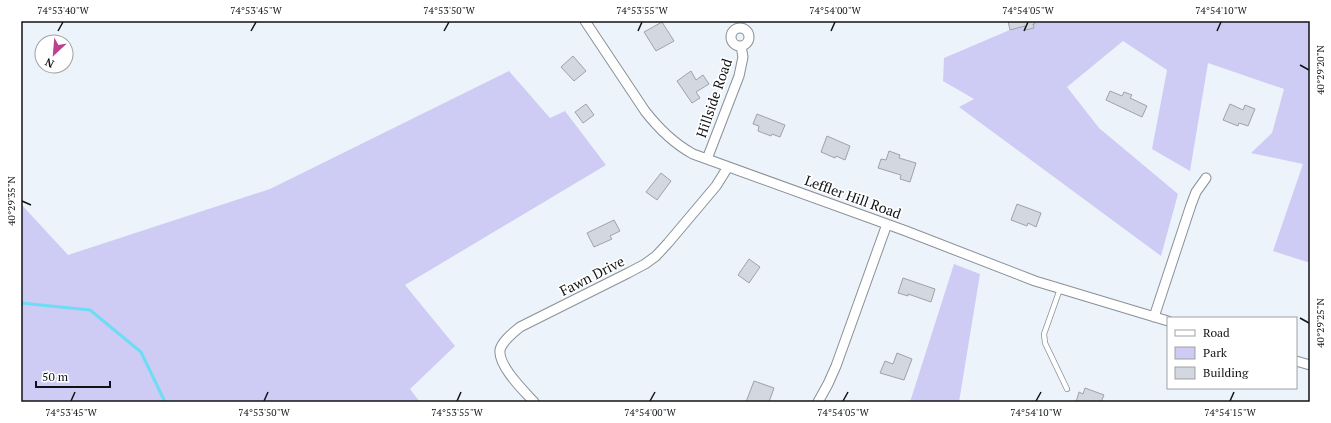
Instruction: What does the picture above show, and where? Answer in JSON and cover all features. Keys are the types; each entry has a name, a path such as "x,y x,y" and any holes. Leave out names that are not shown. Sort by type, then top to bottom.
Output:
{"street":[{"name":"Leffler Hill Road","path":"585,21 645,112 667,137 680,146 707,159 887,224 1002,269 1060,289 1167,321"},
{"name":"Hillside Road","path":"707,159 739,76 742,57 741,46"},
{"name":"Fawn Drive","path":"534,402 516,382 502,360 500,351 511,334 520,327 628,273 656,256 716,186 728,167"},
{"path":"1154,317 1190,205 1196,192 1206,178"},
{"path":"818,402 836,366 887,224"},
{"path":"1297,360 1310,365"}],"lane":[{"path":"1060,289 1044,334 1045,343 1067,389"}],"green space":[{"path":"1031,21 1310,21 1310,263 1273,251 1303,164 1251,153 1272,133 1284,89 1208,63 1190,171 1152,149 1167,70 1123,41 1067,87 1099,128 1178,194 1161,256 959,107 974,99 943,81 944,58"},
{"path":"509,71 550,118 565,111 606,165 405,285 455,346 410,389 420,402 21,402 21,204 68,255 270,189"},
{"path":"954,264 980,274 959,402 910,402"}],"building":[{"path":"1008,21 1034,21 1035,24 1033,24 1034,28 1025,30 1025,26 1010,30"},
{"path":"662,22 674,41 656,51 644,32"},
{"path":"573,56 586,71 574,81 561,67"},
{"path":"691,71 696,80 703,75 709,84 696,92 700,98 692,103 677,81"},
{"path":"1110,91 1122,96 1124,92 1132,95 1130,98 1147,106 1142,117 1106,100"},
{"path":"586,104 594,115 583,123 575,112"},
{"path":"1230,104 1243,110 1245,105 1255,109 1248,126 1239,123 1238,126 1223,120"},
{"path":"757,114 785,125 780,137 772,134 771,136 758,131 759,126 753,124"},
{"path":"827,136 850,146 845,160 836,156 835,158 821,152"},
{"path":"889,151 900,155 899,158 916,163 910,182 900,179 901,175 878,168 881,159 886,160"},
{"path":"661,173 671,181 657,200 646,192"},
{"path":"1017,204 1041,213 1036,227 1028,223 1027,226 1011,220"},
{"path":"614,220 620,231 610,236 612,239 594,247 587,233"},
{"path":"749,259 760,267 749,283 738,275"},
{"path":"903,278 935,289 931,302 908,294 908,296 898,293"},
{"path":"897,353 912,359 904,380 880,373 885,361 893,364"},
{"path":"754,381 774,388 769,402 746,402"},
{"path":"1085,388 1104,395 1101,402 1076,402 1079,392 1083,394"}],"waterway":[{"path":"21,303 90,310 141,352 165,402"}]}
